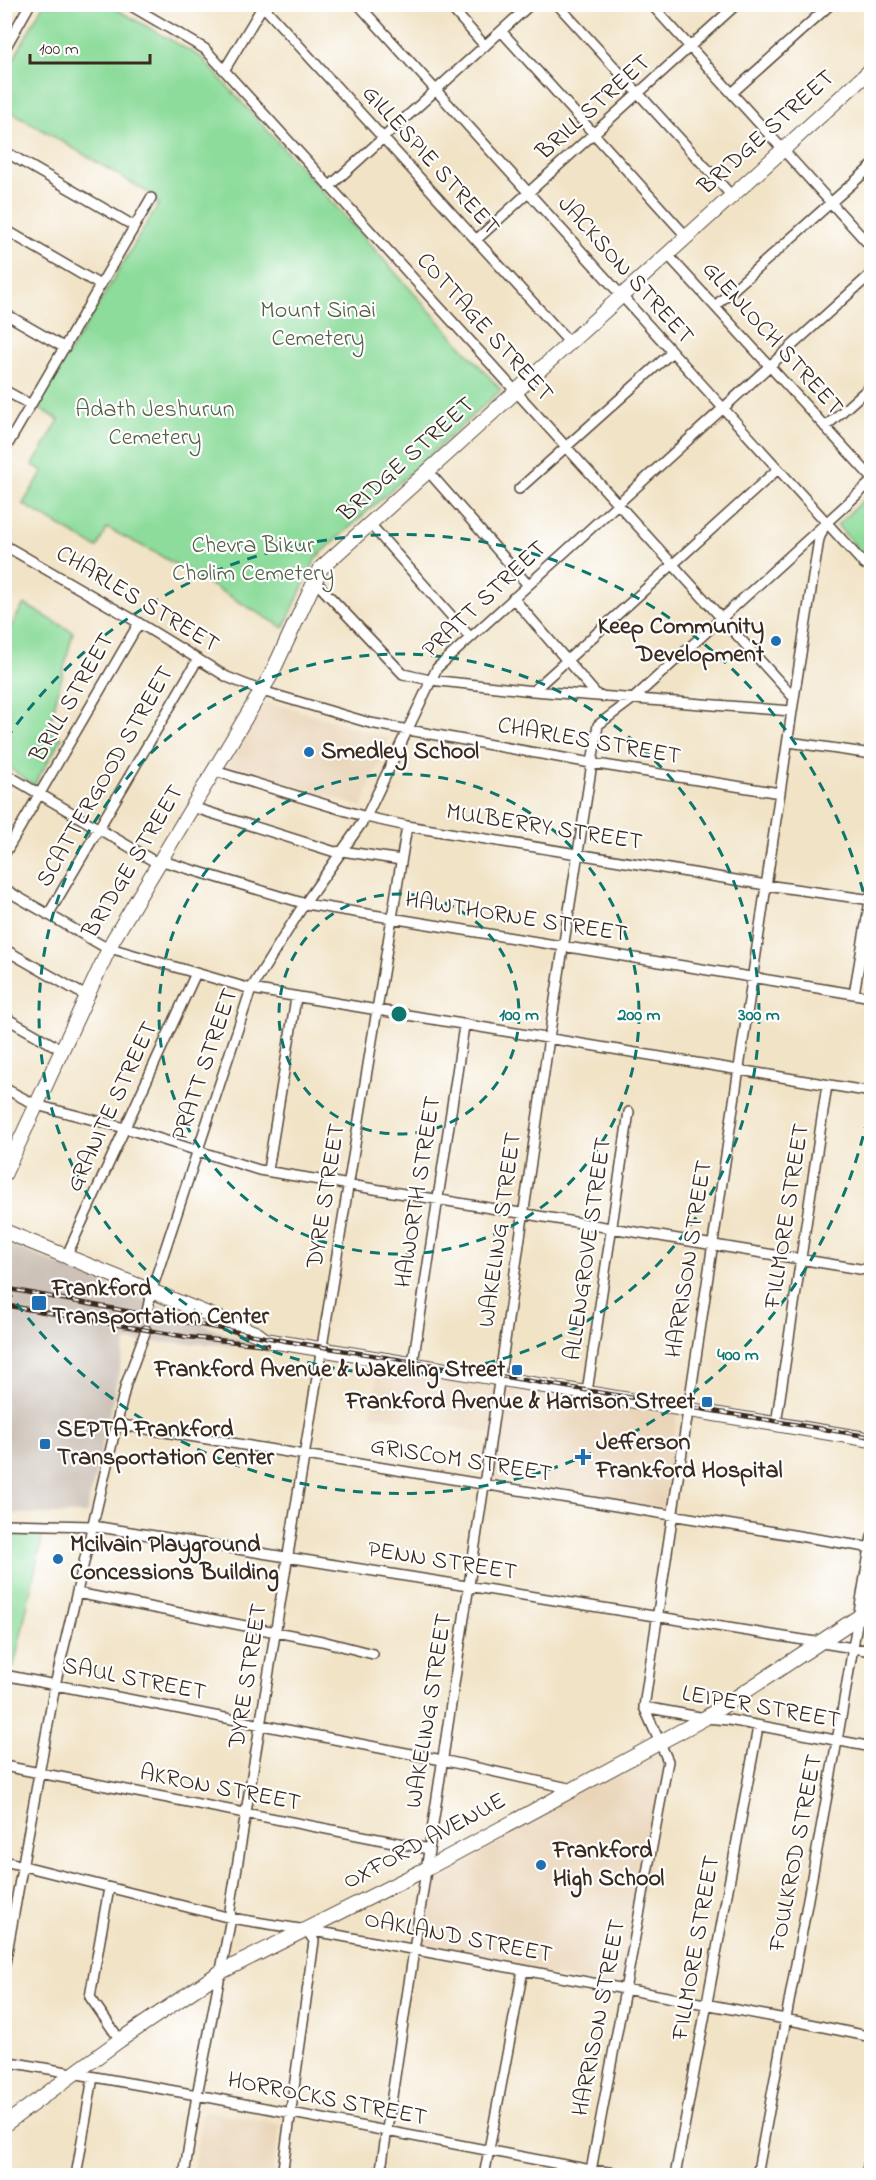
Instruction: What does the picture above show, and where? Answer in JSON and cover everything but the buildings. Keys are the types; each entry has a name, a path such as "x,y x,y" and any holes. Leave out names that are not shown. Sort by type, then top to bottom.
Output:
{"main road":[{"name":"BRIDGE STREET","path":"4,1175 108,948 158,861 262,691 292,634 321,568 872,69"},
{"path":"4,1232 257,1334 265,1340 872,1440"},
{"name":"OXFORD AVENUE","path":"4,2125 120,2040 219,1973 426,1869 705,1718 865,1611"}],"street":[{"path":"4,50 30,4"},
{"name":"COTTAGE STREET","path":"128,4 205,49 225,69 329,187 794,698"},
{"name":"JACKSON STREET","path":"358,4 864,564"},
{"path":"448,4 485,46"},
{"path":"329,187 531,4"},
{"path":"557,4 731,195"},
{"path":"651,4 872,248"},
{"name":"BRILL STREET","path":"476,240 737,4"},
{"path":"732,93 831,4"},
{"path":"225,69 263,5"},
{"name":"GILLESPIE STREET","path":"263,5 569,342"},
{"name":"GLENLOCH STREET","path":"502,32 686,236"},
{"path":"4,151 134,226"},
{"path":"714,306 872,166"},
{"path":"4,451 151,198"},
{"path":"4,229 100,285"},
{"name":"GLENLOCH STREET","path":"667,254 872,479"},
{"name":"PRATT STREET","path":"147,1312 151,1292 251,989 300,909 306,904 366,817 437,668 872,273"},
{"path":"4,313 64,348"},
{"path":"519,489 672,352"},
{"path":"825,427 872,385"},
{"path":"4,390 31,405"},
{"path":"533,691 778,469"},
{"path":"428,471 528,585"},
{"name":"WAKELING STREET","path":"380,2175 549,1038 598,725 634,698 872,479"},
{"name":"HARRISON STREET","path":"591,2173 668,1761 644,1707 792,711 819,539 826,522"},
{"path":"370,524 470,637"},
{"name":"CHARLES STREET","path":"4,545 140,623 227,677 262,691 370,723 591,763 780,793"},
{"path":"314,580 404,674 430,680 533,691 596,694 792,711"},
{"path":"513,598 596,694"},
{"name":"BRILL STREET","path":"4,855 140,623"},
{"name":"SCATTERGOOD STREET","path":"48,915 198,659"},
{"path":"789,742 872,754"},
{"name":"MULBERRY STREET","path":"215,771 366,817 407,826 871,900"},
{"name":"HAWTHORNE STREET","path":"9,777 158,861 306,904 872,997"},
{"path":"192,807 335,852 342,851 401,860"},
{"name":"DYRE STREET","path":"184,2175 219,1973 231,1918 230,1910 407,826"},
{"path":"4,889 108,948 251,989 872,1092"},
{"path":"854,994 872,889"},
{"path":"4,949 86,996"},
{"name":"GRANITE STREET","path":"66,1257 196,973"},
{"path":"268,1170 296,998"},
{"path":"4,1017 62,1050"},
{"name":"HAWORTH STREET","path":"412,1363 464,1026"},
{"name":"FILLMORE STREET","path":"776,1424 827,1085"},
{"path":"4,1088 36,1105 125,1128 259,1170 872,1271"},
{"name":"ALLENGROVE STREET","path":"587,1392 629,1112"},
{"path":"5,1963 55,1684 126,1384 146,1330"},
{"name":"GRISCOM STREET","path":"116,1424 871,1548"},
{"name":"PENN STREET","path":"4,1524 93,1526 288,1556 815,1644 872,1651"},
{"name":"FOULKROD STREET","path":"757,2175 854,1648 865,1611 872,1536"},
{"path":"77,1593 374,1654"},
{"name":"SAUL STREET","path":"4,1676 442,1760 573,1789"},
{"name":"LEIPER STREET","path":"644,1707 729,1720 872,1747"},
{"name":"FILLMORE STREET","path":"675,2175 758,1727"},
{"name":"AKRON STREET","path":"4,1766 429,1849"},
{"name":"OAKLAND STREET","path":"4,1861 231,1918 707,2004 872,2037"},
{"path":"109,1888 90,1997 120,2040"},
{"path":"282,2175 314,1941 307,1930"},
{"path":"484,2175 522,1970"},
{"name":"HORROCKS STREET","path":"4,2061 388,2131 591,2173 643,2175"},
{"path":"76,2175 93,2077"},
{"path":"866,2175 872,2147"}],"shaded area":[{"name":"Smedley School","path":"266,701 389,738 362,807 227,765"},
{"name":"SEPTA Frankford Transportation Center","path":"4,1242 254,1346 126,1341 86,1514 5,1514"},
{"name":"Jefferson Frankford Hospital","path":"378,1370 677,1413 664,1508 492,1479 497,1434 371,1415"},
{"name":"Frankford High School","path":"660,1743 668,1762 626,1990 414,1950 426,1869"},
{"path":"203,2111 280,2124 272,2175 193,2175"}],"green space":[{"path":"43,5 109,5 201,57 501,390 316,558 284,628 156,553 107,528 97,548 23,504 43,471 33,465 59,420 37,407 159,203 153,199 156,197 5,108 5,75"},
{"path":"871,492 872,559 869,561 837,525"},
{"path":"24,604 73,632 49,728 62,738 34,785 9,768 5,775 5,636"},
{"path":"5,1533 43,1534 14,1667 5,1666"}],"tunnel":[{"path":"146,1330 147,1312"}],"railway":[{"path":"4,1288 286,1341 872,1437"},
{"path":"4,1305 187,1337 268,1345"}],"place":[{"name":"Keep Community Development","path":"776,641"},
{"name":"Smedley School","path":"309,752"},
{"name":"Frankford Transportation Center","path":"39,1303"},
{"name":"Frankford Avenue & Wakeling Street","path":"517,1370"},
{"name":"Frankford Avenue & Harrison Street","path":"707,1402"},
{"name":"SEPTA Frankford Transportation Center","path":"45,1444"},
{"name":"Jefferson Frankford Hospital","path":"583,1457"},
{"name":"Mcilvain Playground Concessions Building","path":"58,1559"},
{"name":"Frankford High School","path":"541,1865"}],"park label":[{"name":"Mount Sinai Cemetery","path":"318,325"},
{"name":"Adath Jeshurun Cemetery","path":"155,424"},
{"name":"Chevra Bikur Cholim Cemetery","path":"253,560"}]}
